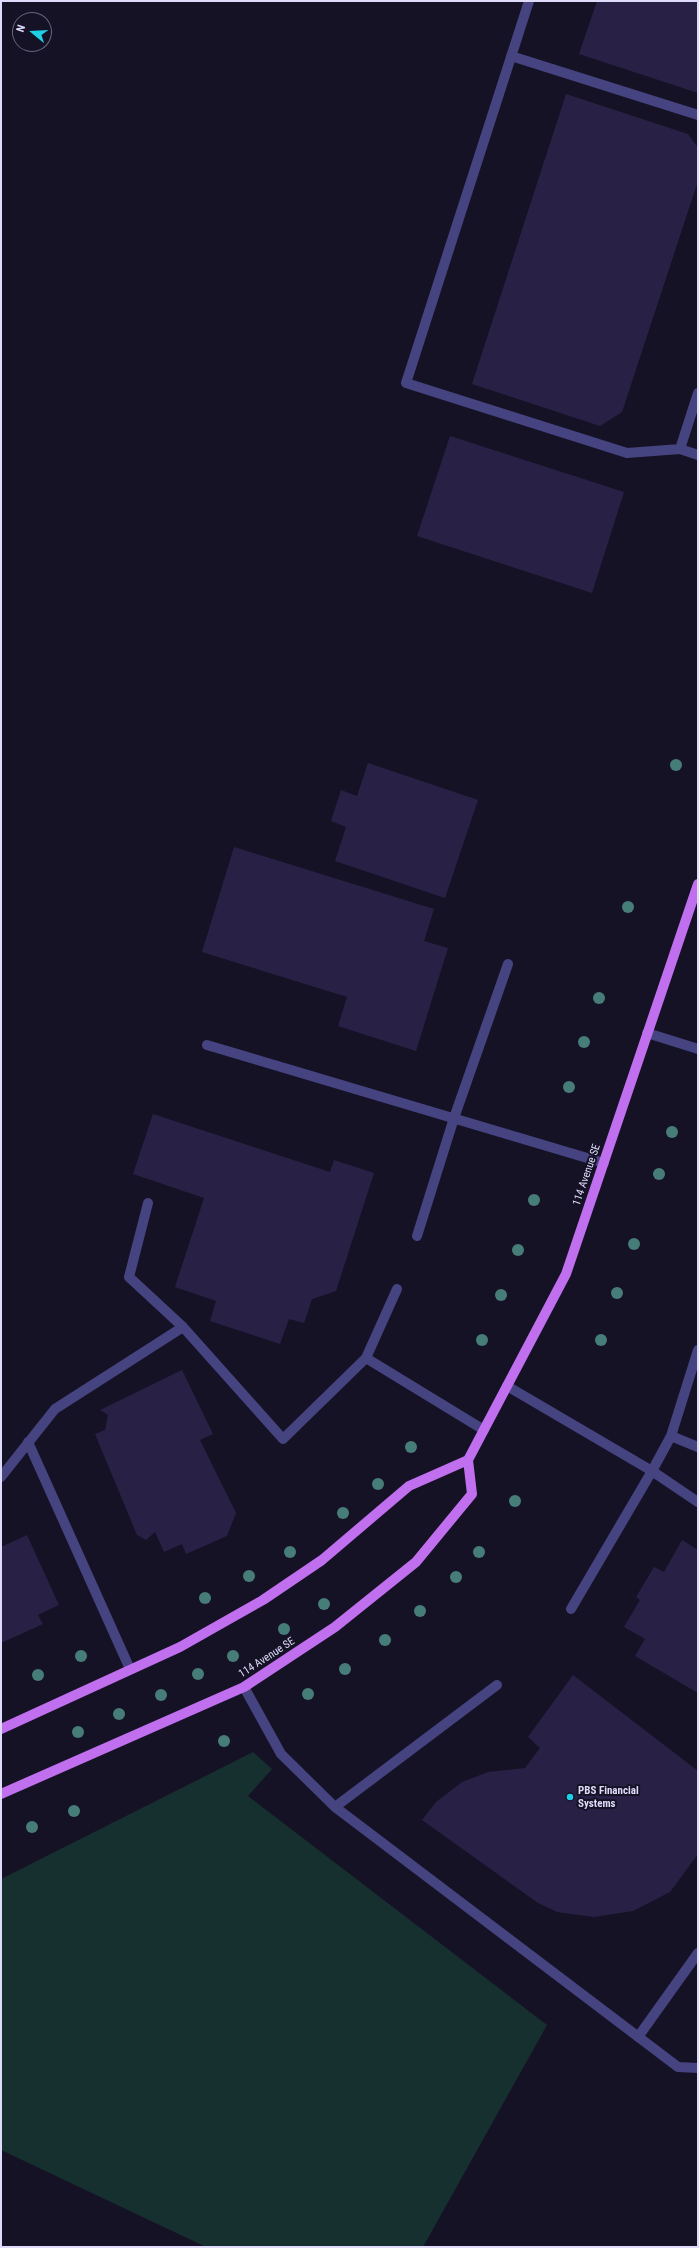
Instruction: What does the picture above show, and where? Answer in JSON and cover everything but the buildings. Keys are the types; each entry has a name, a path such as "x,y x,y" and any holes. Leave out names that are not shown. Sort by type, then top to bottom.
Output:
{"main road":[{"name":"114 Avenue SE","path":"1,1794 244,1687 335,1627 416,1562 472,1494 468,1460 566,1274 698,884"},
{"path":"1,1729 180,1647 263,1600 322,1560 409,1486 468,1460"}],"lane":[{"path":"529,1 406,383 627,453 680,449 698,455"},
{"path":"511,56 698,115"},
{"path":"680,449 698,393"},
{"path":"417,1236 454,1118 508,964"},
{"path":"647,1033 698,1049"},
{"path":"207,1045 604,1163"},
{"path":"148,1203 129,1277 183,1327 283,1439 366,1358 397,1289"},
{"path":"1,1477 55,1409 183,1327"},
{"path":"571,1609 671,1436 698,1350"},
{"path":"366,1358 484,1430"},
{"path":"507,1386 652,1471 698,1502"},
{"path":"671,1436 698,1446"},
{"path":"28,1442 130,1669"},
{"path":"335,1808 497,1685"},
{"path":"244,1687 281,1754 335,1808 678,2067 698,2068"},
{"path":"638,2037 698,1953"}],"green space":[{"path":"253,1752 272,1769 248,1796 547,2025 423,2247 206,2247 1,2150 1,1879"}],"place":[{"name":"PBS Financial Systems","path":"570,1797"}]}
